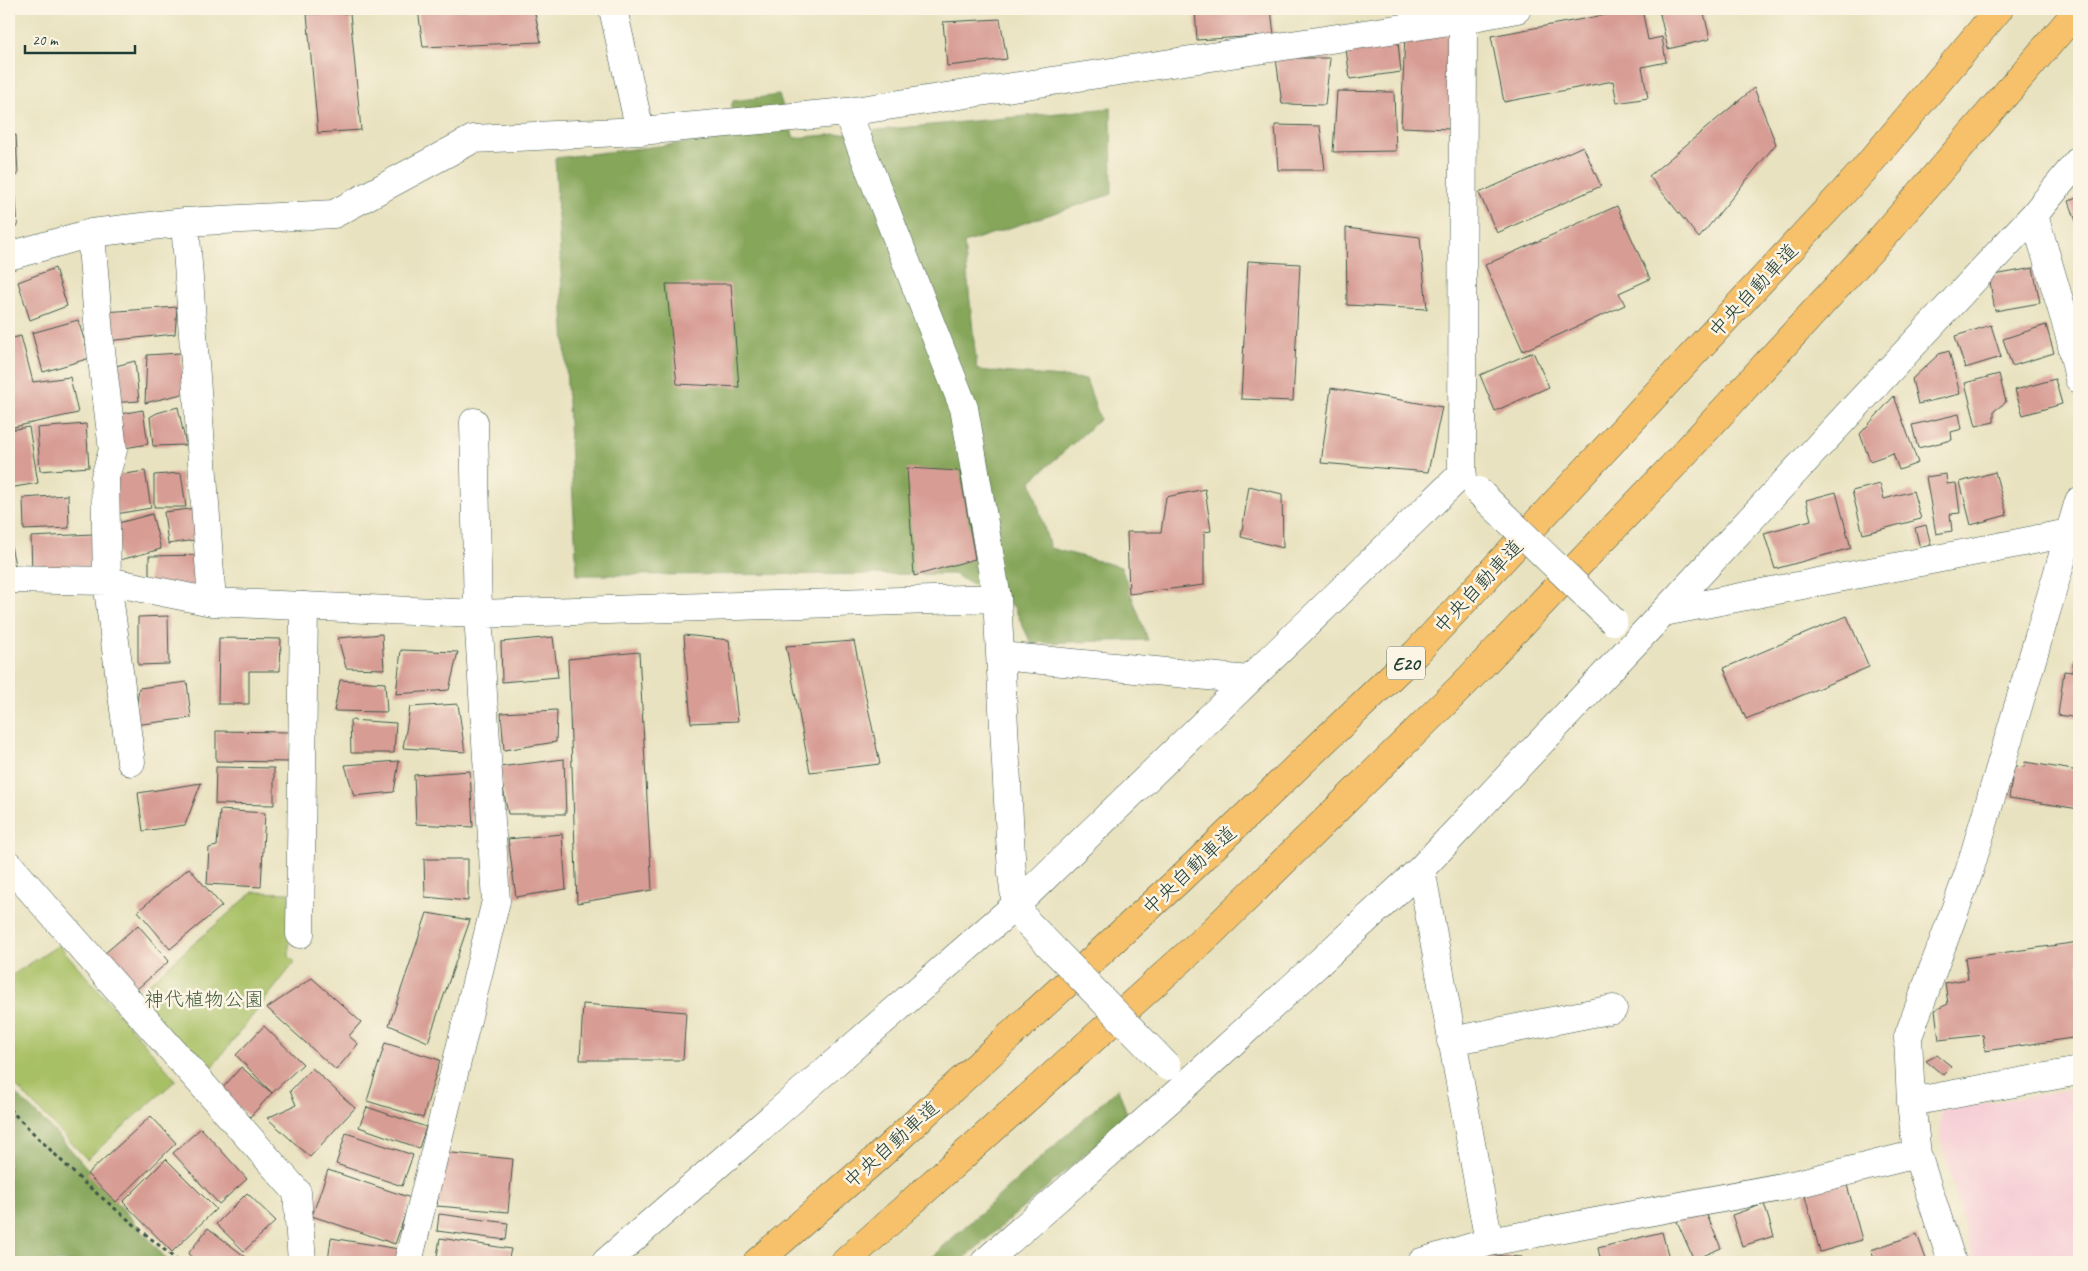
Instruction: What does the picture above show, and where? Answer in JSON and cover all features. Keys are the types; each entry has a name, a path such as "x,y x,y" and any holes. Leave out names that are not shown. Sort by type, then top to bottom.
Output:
{"highway":[{"name":"中央自動車道","path":"757,1262 877,1158 1180,879 1415,654 1863,171 1999,9"},
{"path":"845,1262 1212,932 1465,683 1670,469 1880,240 2079,9"}],"street":[{"path":"613,9 640,131"},
{"path":"9,256 90,233 185,222 334,214 473,138 640,131 847,112 1463,19 1504,10"},
{"path":"1463,19 1470,482 1613,622 1632,643"},
{"path":"847,112 964,408 997,598 1012,864 1022,914 1176,1076"},
{"path":"985,1262 1176,1076 1421,869 1632,643 1664,612 2034,214 2079,160"},
{"path":"2034,214 2070,337 2079,379"},
{"path":"185,222 212,602"},
{"path":"90,233 99,334 113,450 105,477 107,582 131,762"},
{"path":"408,1262 496,901 478,614 474,422"},
{"path":"606,1262 1022,914 1248,680 1470,482"},
{"path":"1952,1262 1917,1154 1911,1102 1908,1036 1969,872 2079,501"},
{"path":"1664,612 2069,533"},
{"path":"9,579 107,582 212,602 478,614 997,598"},
{"path":"300,934 304,606"},
{"path":"1001,656 1248,680"},
{"path":"9,865 297,1192 302,1262"},
{"path":"1421,869 1488,1242"},
{"path":"1451,1041 1613,1009"},
{"path":"1911,1102 2079,1071"},
{"path":"1422,1262 1488,1242 1792,1185 1917,1154"}],"path":[{"path":"9,1109 82,1180 179,1262"}],"shaded area":[{"path":"2079,1088 2079,1262 1974,1262 1940,1136 1941,1110"}],"green space":[{"path":"779,95 794,138 1111,108 1112,194 964,243 977,370 1086,379 1100,419 1031,481 1050,548 1121,567 1148,640 1031,643 1014,607 953,574 577,575 555,158 720,139 733,101"},
{"name":"神代植物公園","path":"253,892 290,893 289,956 295,962 205,1076 134,996"},
{"name":"神代植物公園","path":"59,945 176,1080 87,1159 9,1079 9,977"},
{"path":"9,1087 58,1135 169,1262 9,1262"},
{"path":"1118,1088 1128,1117 960,1262 926,1262"}],"building":[{"path":"418,9 534,9 541,42 423,47"},
{"path":"1195,9 1271,9 1274,35 1197,40"},
{"path":"1642,9 1648,40 1662,37 1666,62 1642,67 1648,98 1617,103 1613,81 1504,102 1491,36"},
{"path":"1703,9 1710,39 1668,49 1659,10"},
{"path":"350,13 361,130 318,133 307,14"},
{"path":"1000,19 1007,59 947,66 943,22"},
{"path":"1405,34 1455,34 1450,129 1401,127"},
{"path":"1398,42 1401,72 1350,79 1346,49"},
{"path":"1276,58 1330,58 1325,105 1282,104"},
{"path":"1754,88 1776,144 1699,238 1649,176"},
{"path":"1337,91 1394,92 1396,151 1333,152"},
{"path":"1275,125 1320,126 1325,170 1278,170"},
{"path":"16,135 18,175 9,175 9,136"},
{"path":"1583,146 1601,186 1497,233 1479,193"},
{"path":"9,188 15,188 18,226 9,226"},
{"path":"2079,197 2079,230 2069,201"},
{"path":"1617,206 1650,279 1619,293 1625,305 1523,351 1485,265"},
{"path":"1346,228 1420,237 1427,309 1347,305"},
{"path":"1248,261 1300,264 1293,401 1241,399"},
{"path":"55,268 67,306 30,320 18,282"},
{"path":"2033,268 2040,303 1995,311 1989,276"},
{"path":"666,284 731,284 739,387 677,384"},
{"path":"177,307 175,334 107,341 104,312"},
{"path":"9,309 12,324 9,325"},
{"path":"78,320 90,358 43,372 32,333"},
{"path":"1991,325 2001,357 1965,368 1955,336"},
{"path":"2046,325 2054,353 2012,366 2003,339"},
{"path":"21,336 33,382 70,377 78,413 9,428 9,339"},
{"path":"1949,351 1960,394 1918,404 1912,379 1939,354"},
{"path":"1533,352 1549,387 1495,411 1480,375"},
{"path":"180,353 186,393 145,403 147,355"},
{"path":"135,361 139,401 111,403 112,367"},
{"path":"1999,374 2006,402 1994,411 1994,422 1976,426 1965,383"},
{"path":"2055,379 2062,404 2023,415 2015,390"},
{"path":"1331,388 1442,407 1428,472 1321,463"},
{"path":"1894,396 1918,463 1899,470 1893,453 1870,461 1860,434"},
{"path":"178,407 186,445 153,446 150,417"},
{"path":"143,410 148,444 113,450 108,416"},
{"path":"1959,414 1962,429 1951,432 1952,440 1918,448 1912,425"},
{"path":"86,424 89,467 40,471 37,428"},
{"path":"29,427 38,483 9,488 9,430"},
{"path":"907,468 960,471 975,559 914,576"},
{"path":"145,471 151,508 110,515 105,477"},
{"path":"1995,472 2007,515 1971,525 1960,482"},
{"path":"181,473 186,507 154,507 154,475"},
{"path":"1946,474 1947,484 1956,483 1960,513 1950,514 1952,531 1936,534 1926,477"},
{"path":"1880,484 1884,499 1913,491 1921,519 1863,534 1852,491"},
{"path":"1249,486 1282,494 1283,548 1241,537"},
{"path":"1205,489 1211,531 1204,532 1204,585 1129,594 1127,532 1161,532 1166,497"},
{"path":"1836,492 1851,548 1775,569 1764,533 1811,520 1806,500"},
{"path":"68,495 69,528 24,530 23,498"},
{"path":"198,508 202,539 168,544 164,512"},
{"path":"152,514 161,549 120,560 111,525"},
{"path":"1926,525 1931,545 1920,548 1915,528"},
{"path":"93,534 95,573 32,576 31,537"},
{"path":"9,536 15,565 9,566"},
{"path":"203,555 203,587 149,587 149,556"},
{"path":"168,616 169,664 138,665 138,617"},
{"path":"1847,616 1869,667 1746,719 1724,668"},
{"path":"382,634 384,669 346,668 338,638"},
{"path":"684,635 729,640 738,721 691,723"},
{"path":"553,637 558,677 502,682 501,642"},
{"path":"219,638 281,639 280,671 249,671 249,704 218,704"},
{"path":"854,641 880,764 810,772 786,646"},
{"path":"401,650 458,652 449,690 396,694"},
{"path":"639,652 652,890 577,903 568,659"},
{"path":"2074,660 2079,661 2079,718 2058,715 2064,671 2072,672"},
{"path":"340,680 385,683 387,712 334,711"},
{"path":"187,682 191,718 134,725 139,688"},
{"path":"458,704 465,752 403,748 410,707"},
{"path":"557,710 556,742 504,750 501,713"},
{"path":"350,720 396,723 394,753 351,753"},
{"path":"216,731 290,732 289,762 216,761"},
{"path":"564,759 566,814 508,814 499,767"},
{"path":"399,761 394,792 354,796 345,765"},
{"path":"2025,762 2079,771 2079,809 2009,798 2014,766 2024,767"},
{"path":"216,767 274,768 274,805 215,804"},
{"path":"470,771 473,827 416,824 414,775"},
{"path":"201,783 185,825 143,831 138,793"},
{"path":"220,810 265,813 261,887 207,884 209,848 217,846"},
{"path":"562,834 566,889 516,897 508,839"},
{"path":"424,859 468,859 468,901 425,897"},
{"path":"189,868 222,906 170,949 138,911"},
{"path":"427,913 470,920 428,1042 389,1025"},
{"path":"138,925 169,961 129,996 98,959"},
{"path":"2079,942 2079,1037 1985,1051 1983,1035 1939,1040 1935,1010 1948,1004 1945,983 1968,979 1965,958"},
{"path":"312,978 361,1022 349,1036 358,1044 336,1070 267,1008"},
{"path":"583,1004 686,1012 683,1060 580,1060"},
{"path":"264,1026 303,1064 272,1093 236,1055"},
{"path":"385,1043 440,1060 423,1118 367,1101"},
{"path":"1937,1055 1951,1066 1943,1075 1926,1061"},
{"path":"241,1067 272,1093 250,1117 220,1091"},
{"path":"312,1068 355,1108 310,1157 267,1118 296,1105 290,1091"},
{"path":"367,1107 426,1127 419,1148 359,1127"},
{"path":"151,1116 176,1143 116,1202 87,1174"},
{"path":"201,1128 247,1179 219,1204 173,1153"},
{"path":"346,1133 413,1155 402,1186 336,1164"},
{"path":"442,1152 513,1159 508,1212 437,1206"},
{"path":"166,1159 216,1209 172,1252 123,1202"},
{"path":"328,1170 411,1198 395,1244 312,1216"},
{"path":"1846,1181 1862,1240 1820,1252 1804,1193"},
{"path":"247,1193 276,1221 244,1251 216,1224"},
{"path":"1764,1204 1774,1236 1742,1246 1732,1215"},
{"path":"1706,1213 1721,1248 1694,1260 1676,1219"},
{"path":"439,1214 508,1223 506,1240 437,1231"},
{"path":"208,1228 252,1262 199,1262 188,1254"},
{"path":"1662,1232 1670,1262 1601,1262 1598,1248"},
{"path":"1917,1234 1927,1262 1875,1262 1871,1250"},
{"path":"331,1238 405,1250 403,1262 328,1262"},
{"path":"440,1238 511,1249 508,1262 436,1262"},
{"path":"1482,1255 1522,1257 1522,1262 1480,1262"}]}
